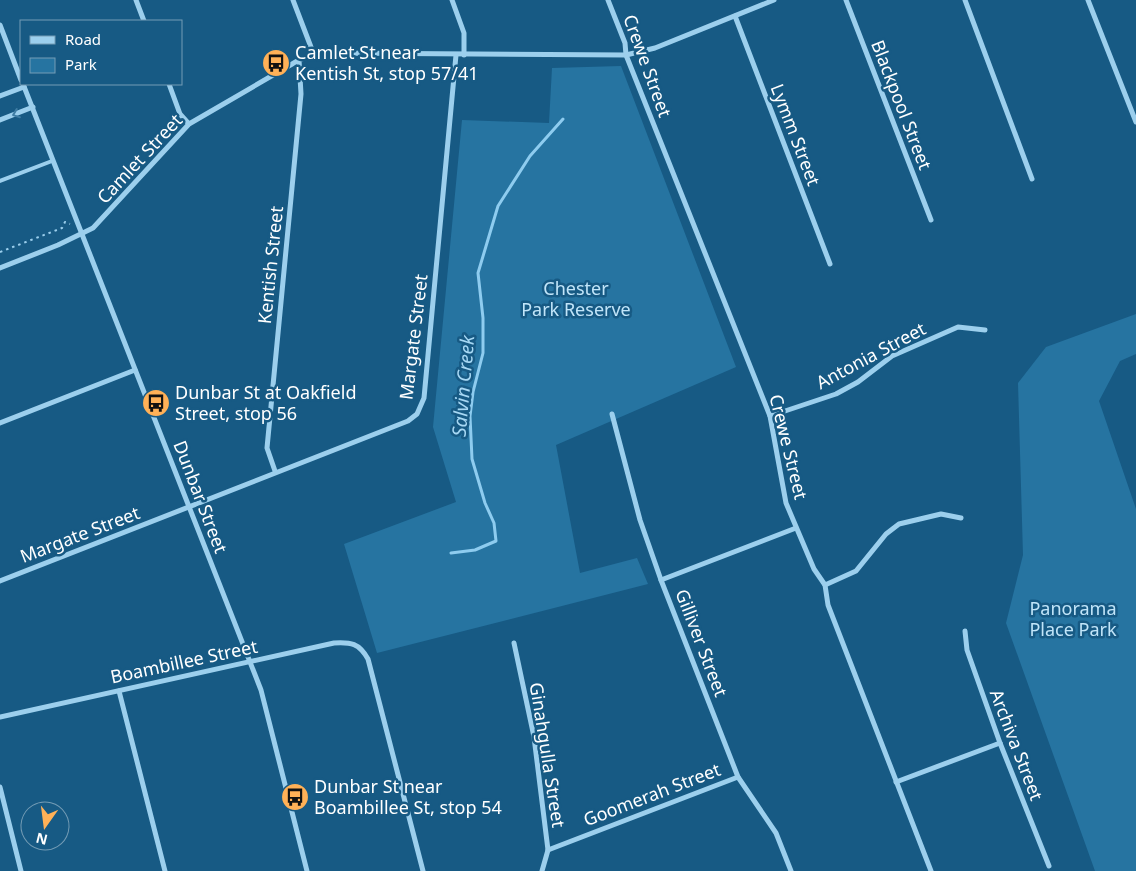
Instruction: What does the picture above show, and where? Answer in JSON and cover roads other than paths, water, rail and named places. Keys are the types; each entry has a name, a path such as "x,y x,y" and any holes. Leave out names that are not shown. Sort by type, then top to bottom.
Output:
{"street":[{"path":"136,0 144,20"},
{"path":"293,0 314,55"},
{"path":"452,0 464,33 464,55"},
{"name":"Crewe Street","path":"608,0 625,43 626,54 770,416 786,503 814,570 825,585 828,605 931,871"},
{"name":"Blackpool Street","path":"846,0 931,220"},
{"path":"965,0 1032,179"},
{"path":"1088,0 1136,122"},
{"name":"Camlet Street","path":"0,268 93,228 189,124 300,60 314,55 626,54 655,48 771,1"},
{"name":"Lymm Street","path":"736,16 830,264"},
{"path":"0,25 20,77"},
{"name":"Margate Street","path":"0,580 189,507 275,471 408,421 417,414 424,398 456,55"},
{"name":"Kentish Street","path":"275,471 267,448 301,94 300,60"},
{"path":"0,96 23,85"},
{"name":"Dunbar Street","path":"23,85 261,690 307,871"},
{"path":"168,85 180,114 189,124"},
{"path":"0,120 32,108"},
{"name":"Antonia Street","path":"770,416 836,394 858,382 892,356 958,327 985,330"},
{"path":"0,423 135,370"},
{"name":"Gilliver Street","path":"612,414 640,520 661,580 738,777 776,833 791,871"},
{"path":"825,585 856,571 886,534 899,524 941,514 961,518"},
{"path":"661,580 796,528"},
{"name":"Archiva Street","path":"965,630 967,650 1000,743 1049,866"},
{"name":"Boambillee Street","path":"0,717 334,643 352,642 362,648 368,659 423,871"},
{"name":"Ginahgulla Street","path":"514,643 534,737 548,850 542,871"},
{"path":"118,691 165,871"},
{"path":"896,782 1000,743"},
{"name":"Goomerah Street","path":"548,850 738,777"},
{"path":"0,787 21,871"}],"lane":[{"path":"0,181 52,161"}],"waterway":[{"name":"Salvin Creek","path":"451,553 475,550 496,541 494,523 485,503 472,459 470,416 473,392 483,353 483,318 478,273 498,206 530,156 563,119"}],"place":[{"name":"Camlet St near Kentish St, stop 57/41","path":"276,63"},
{"name":"Dunbar St at Oakfield Street, stop 56","path":"156,403"},
{"name":"Dunbar St near Boambillee St, stop 54","path":"295,797"}],"park label":[{"name":"Chester Park Reserve","path":"576,299"},
{"name":"Panorama Place Park","path":"1073,619"}]}
